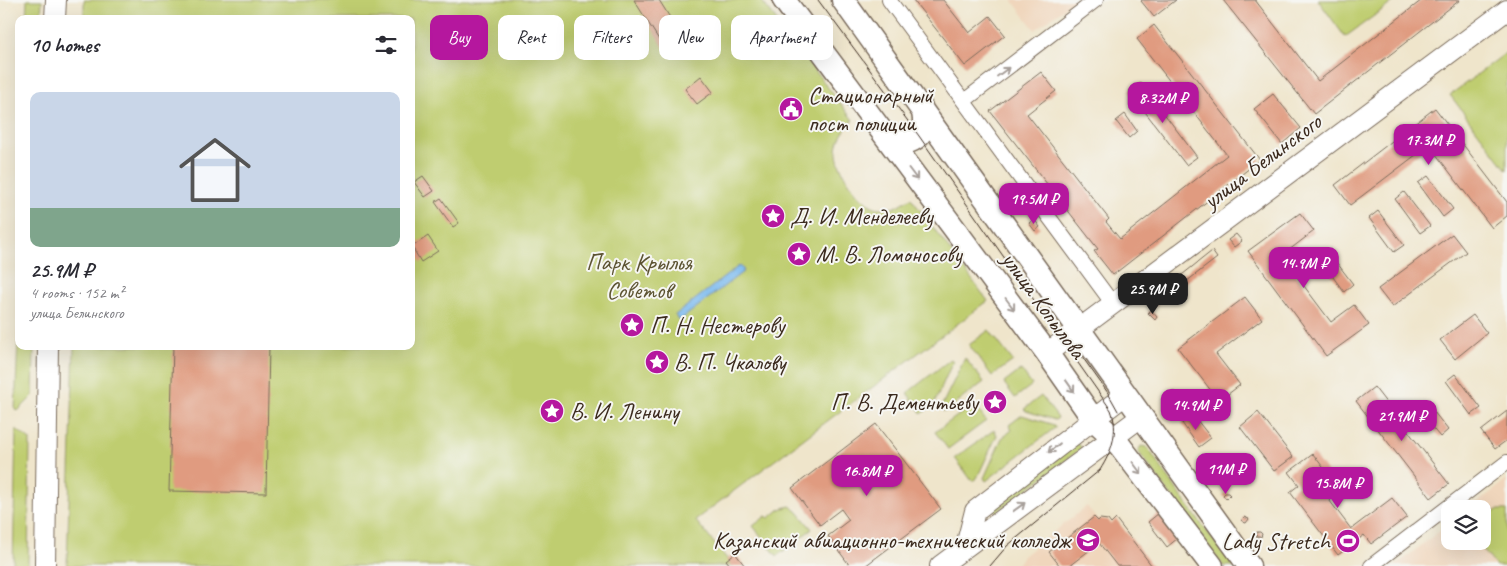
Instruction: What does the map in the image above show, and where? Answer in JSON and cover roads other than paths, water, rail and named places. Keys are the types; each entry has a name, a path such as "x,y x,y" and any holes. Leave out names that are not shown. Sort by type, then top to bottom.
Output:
{"main road":[{"name":"улица Копылова","path":"784,0 1047,353 1093,419 1113,437 1212,566"},
{"name":"улица Копылова","path":"843,0 1249,566"},
{"path":"884,134 890,140 897,142 912,140 922,130 925,122 921,107"}],"street":[{"path":"55,15 56,0"},
{"path":"889,0 1113,304"},
{"path":"964,101 1096,0"},
{"name":"улица Белинского","path":"1047,353 1507,10"},
{"path":"45,566 48,350"},
{"path":"961,566 974,511 1125,394"},
{"path":"940,566 1141,417"},
{"path":"1371,566 1507,462"}],"water":[{"path":"740,265 744,271 679,321 675,315"}],"tram line":[{"path":"818,0 919,136 1111,410 1114,426 1113,441 1108,456 1100,470 1007,546 990,566"},
{"path":"1078,351 1108,393 1118,411"}],"place":[{"name":"Стационарный пост полиции","path":"791,109"},
{"name":"Д. И. Менделееву","path":"773,216"},
{"name":"М. В. Ломоносову","path":"799,254"},
{"name":"П. Н. Нестерову","path":"632,325"},
{"name":"В. П. Чкалову","path":"657,362"},
{"name":"П. В. Дементьеву","path":"995,402"},
{"name":"В. И. Ленину","path":"552,411"},
{"name":"Казанский авиационно-технический колледж","path":"1088,540"},
{"name":"Lady Stretch","path":"1348,541"}],"park label":[{"name":"Парк Крылья Советов","path":"639,276"}]}
